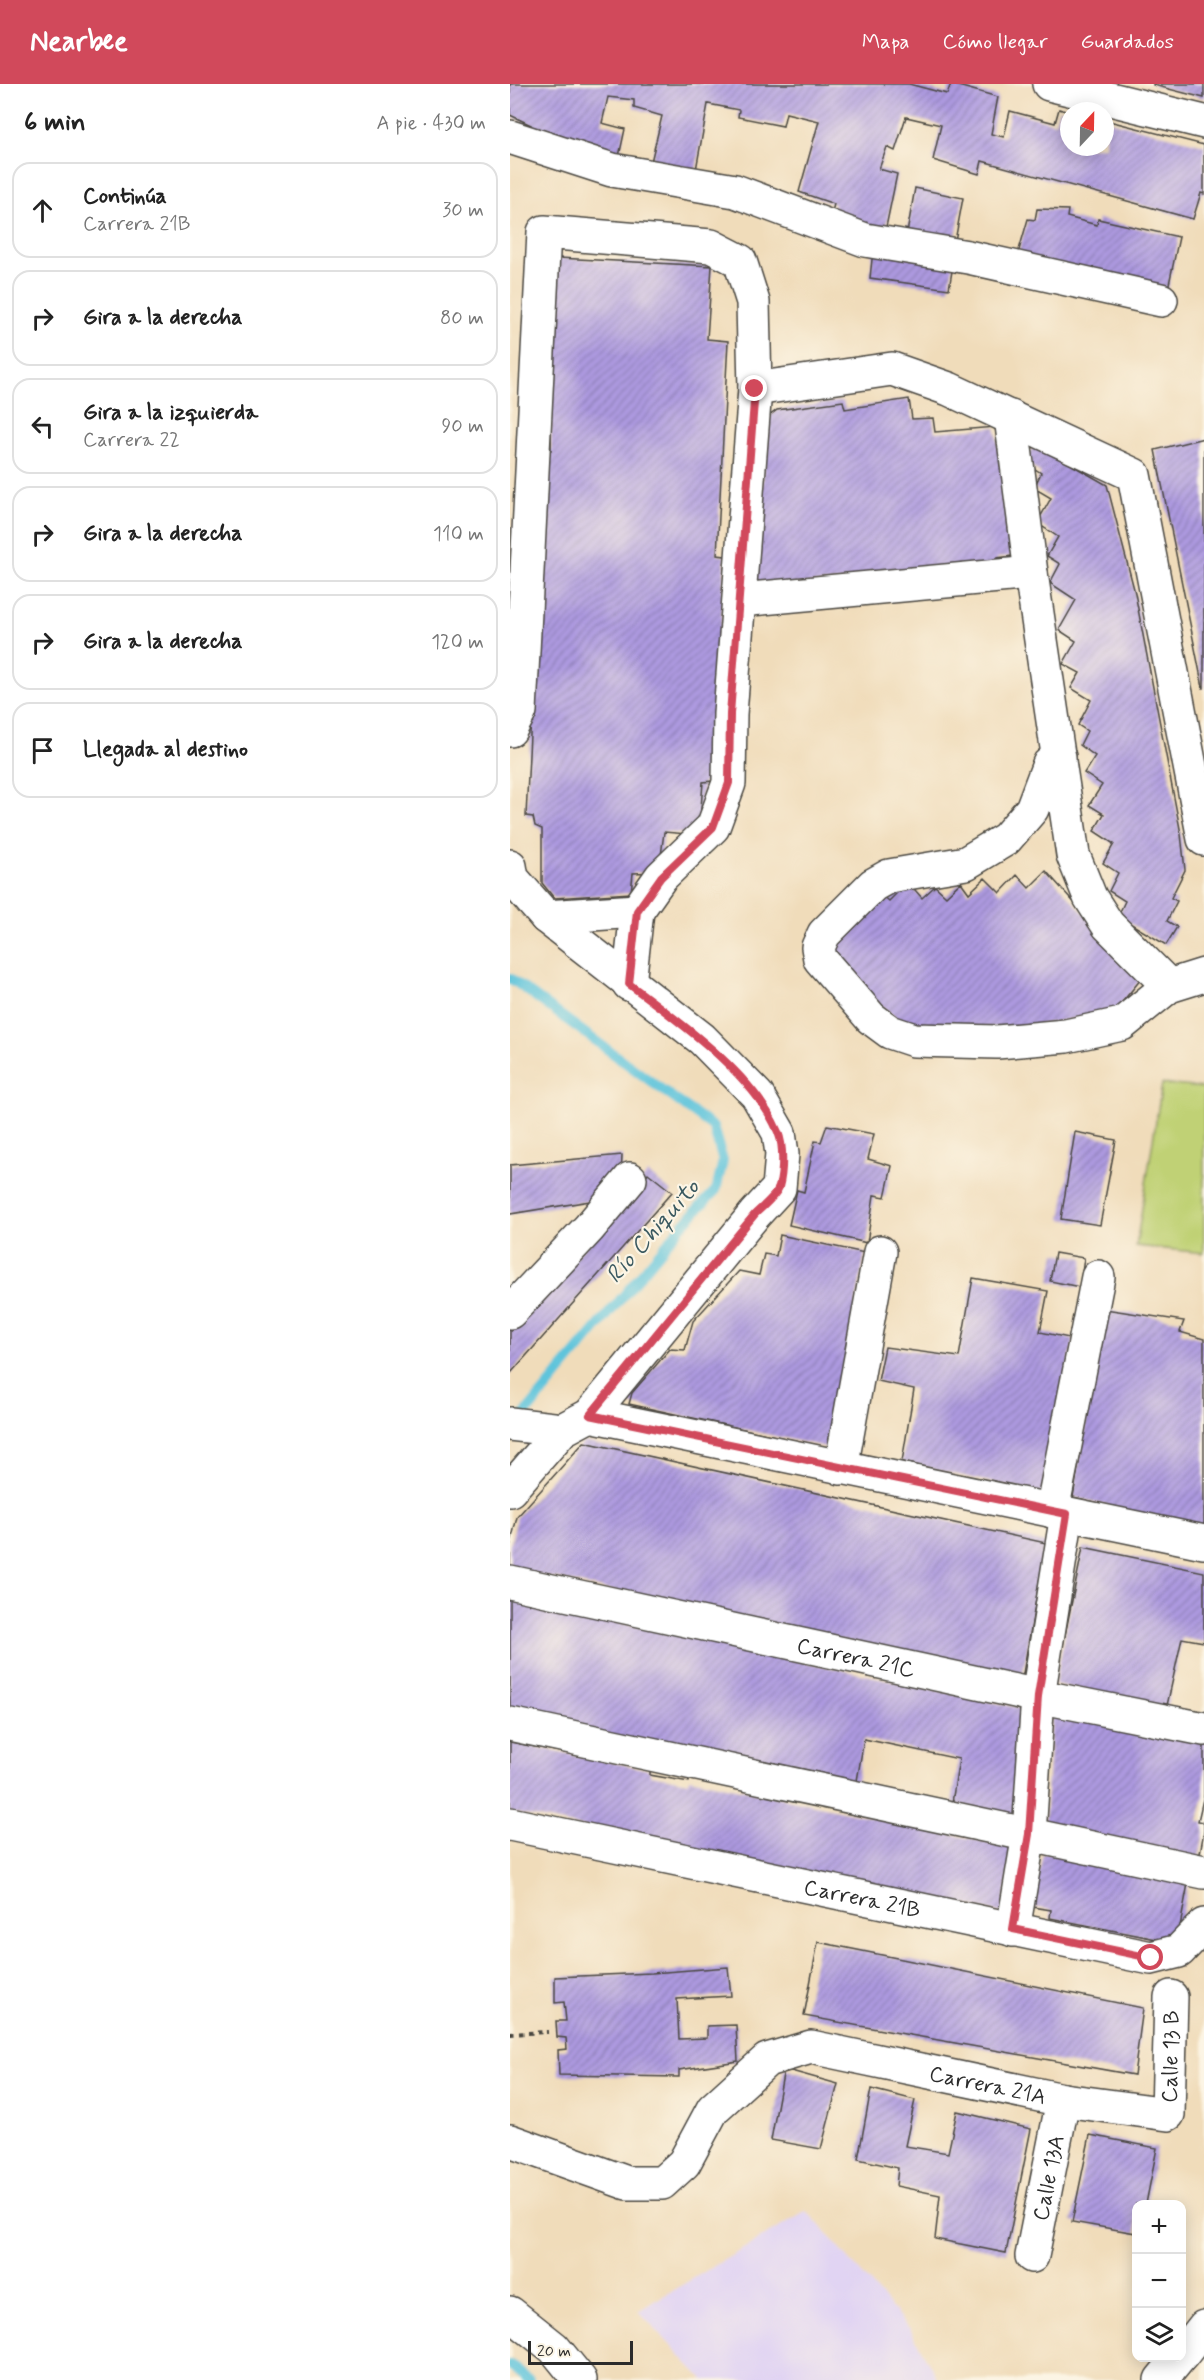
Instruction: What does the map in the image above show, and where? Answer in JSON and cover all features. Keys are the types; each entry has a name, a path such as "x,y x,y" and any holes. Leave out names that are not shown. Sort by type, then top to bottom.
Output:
{"street":[{"path":"1049,84 1116,92 1204,122"},
{"path":"510,137 612,170 735,191 865,240 968,257 1161,300"},
{"path":"510,730 520,711 544,232 711,246 740,261 753,302 755,389 730,714 729,783 713,827 661,877 637,911 629,984"},
{"path":"755,389 892,369 949,389 1134,475 1194,722 1204,839"},
{"path":"1011,417 1031,573 1073,855 1090,897 1108,925 1169,986"},
{"path":"740,600 1031,573"},
{"path":"1059,757 1049,764 1032,810 1006,839 966,863 889,876 873,885 824,934 818,947 820,959 871,1018 890,1032 914,1040 997,1042 1066,1036 1122,1024 1169,986 1204,975"},
{"path":"510,866 512,878 546,917 702,1039 757,1095 779,1133 782,1154 779,1188 564,1424 510,1490"},
{"path":"546,917 637,911"},
{"path":"510,1312 589,1228 630,1179"},
{"path":"841,1468 880,1252"},
{"path":"1013,1929 1029,1834 1038,1696 1060,1513 1098,1277"},
{"path":"510,1424 564,1424 841,1468 1204,1542"},
{"name":"Carrera 21C","path":"510,1582 1038,1696 1204,1729"},
{"path":"510,1724 1204,1872"},
{"name":"Carrera 21B","path":"510,1824 1151,1958 1179,1951 1204,1925"},
{"name":"Calle 13 B","path":"1168,2114 1171,1997"},
{"name":"Carrera 21A","path":"510,2141 627,2183 662,2183 684,2163 713,2109 767,2060 811,2047 1063,2100 1168,2114"},
{"name":"Calle 13A","path":"1032,2256 1063,2100"},
{"path":"510,2313 554,2348 580,2380"},
{"path":"1186,2349 1204,2327"},
{"path":"1161,2380 1175,2362"}],"path":[{"path":"510,2034 548,2032"}],"shaded area":[{"path":"807,2211 911,2330 938,2380 704,2380 638,2311"}],"green space":[{"path":"1162,1084 1204,1088 1204,1253 1136,1246"}],"building":[{"path":"510,84 909,84 947,94 951,84 998,97 991,134 1004,137 1010,111 1055,123 1060,109 1060,156 1114,156 1114,122 1204,145 1204,194 1201,193 1193,219 982,161 979,174 933,160 941,125 906,117 895,151 887,147 879,169 897,174 885,232 831,216 834,204 799,192 819,121 786,113 783,126 738,117 739,110 708,104 696,170 651,162 662,116 634,108 634,100 608,97 602,123 625,129 618,161 529,132 531,125 510,115"},
{"path":"1204,84 1204,98 1153,85"},
{"path":"915,188 963,198 955,241 907,233"},
{"path":"1037,209 1068,210 1067,217 1097,225 1098,219 1179,237 1168,289 1017,257 1028,219 1035,220"},
{"path":"873,250 953,265 949,289 870,278"},
{"path":"558,258 712,266 707,339 728,341 717,555 725,556 713,781 703,782 699,835 664,832 659,872 633,873 631,893 554,898 542,883 542,829 535,826 533,817 526,816 540,532 547,450 551,450 551,384"},
{"path":"909,399 912,419 933,418 935,432 995,427 1020,555 997,558 999,568 754,588 768,417 777,410 843,401 845,409"},
{"path":"1204,438 1204,688 1203,688 1155,450"},
{"path":"1035,444 1107,485 1135,593 1181,834 1185,870 1171,898 1177,901 1167,921 1177,927 1166,945 1118,916 1125,901 1109,891 1118,873 1103,863 1114,844 1094,831 1104,814 1089,805 1102,785 1084,773 1095,756 1080,745 1087,731 1078,725 1091,700 1071,688 1080,673 1063,664 1076,641 1059,630 1076,600 1050,583 1060,564 1047,556 1058,537 1037,523 1051,498 1034,488 1041,473 1025,462"},
{"path":"1046,871 1079,908 1146,973 1114,1012 1013,1029 903,1024 820,953 877,890 889,901 908,882 922,898 935,886 946,896 961,882 969,893 985,878 1000,893 1017,875 1029,888"},
{"path":"827,1125 874,1134 868,1159 892,1166 885,1197 874,1195 867,1243 789,1225 797,1190 804,1192 815,1141 821,1142"},
{"path":"1075,1132 1116,1140 1100,1225 1061,1219"},
{"path":"622,1155 621,1178 596,1200 510,1214 510,1165"},
{"path":"648,1173 672,1192 510,1374 510,1327 605,1225"},
{"path":"780,1235 865,1253 830,1448 629,1404 632,1393 670,1349 685,1350 693,1321 739,1271 759,1275 764,1254 776,1256"},
{"path":"1055,1253 1084,1258 1080,1287 1050,1281"},
{"path":"973,1278 1048,1291 1040,1332 1074,1339 1042,1494 902,1462 914,1389 878,1381 885,1347 959,1357"},
{"path":"1105,1309 1184,1321 1180,1332 1204,1339 1204,1526 1108,1509 1108,1505 1073,1497"},
{"path":"584,1442 1046,1543 1022,1679 510,1569 510,1546 517,1517"},
{"path":"1083,1547 1204,1572 1204,1642 1182,1638 1166,1710 1055,1684"},
{"path":"510,1599 1025,1709 1016,1819 952,1803 959,1759 864,1739 856,1787 510,1715"},
{"path":"1052,1712 1204,1738 1204,1795 1198,1821 1204,1822 1204,1831 1199,1859 1045,1823"},
{"path":"510,1742 650,1770 650,1775 689,1782 690,1778 1014,1848 1002,1913 510,1812"},
{"path":"1043,1853 1189,1878 1177,1943 1050,1918 1051,1910 1032,1907"},
{"path":"818,1942 1143,2008 1134,2075 804,2016"},
{"path":"728,1967 731,1996 677,1999 679,2039 707,2038 707,2026 736,2025 738,2061 679,2070 679,2077 559,2075 558,2050 567,2049 566,2038 557,2037 556,2021 566,2021 564,2002 555,2003 555,1977"},
{"path":"784,2069 838,2084 821,2149 771,2140"},
{"path":"871,2089 915,2100 905,2146 948,2153 957,2111 1031,2129 1006,2253 935,2239 940,2195 896,2186 898,2168 858,2159"},
{"path":"1090,2135 1157,2148 1147,2200 1132,2200 1132,2232 1072,2222"}],"waterway":[{"name":"Río Chiquito","path":"510,978 713,1127 723,1161 716,1190 679,1229 520,1420"},
{"name":"Río Chiquito","path":"510,2365 529,2380"}],"route":[{"path":"755,389 730,714 729,783 713,827 661,877 637,911 629,984 702,1039 757,1095 779,1133 782,1154 779,1188 755,1214 590,1415 1067,1514 1038,1696 1029,1834 1013,1929 1151,1958"}]}
